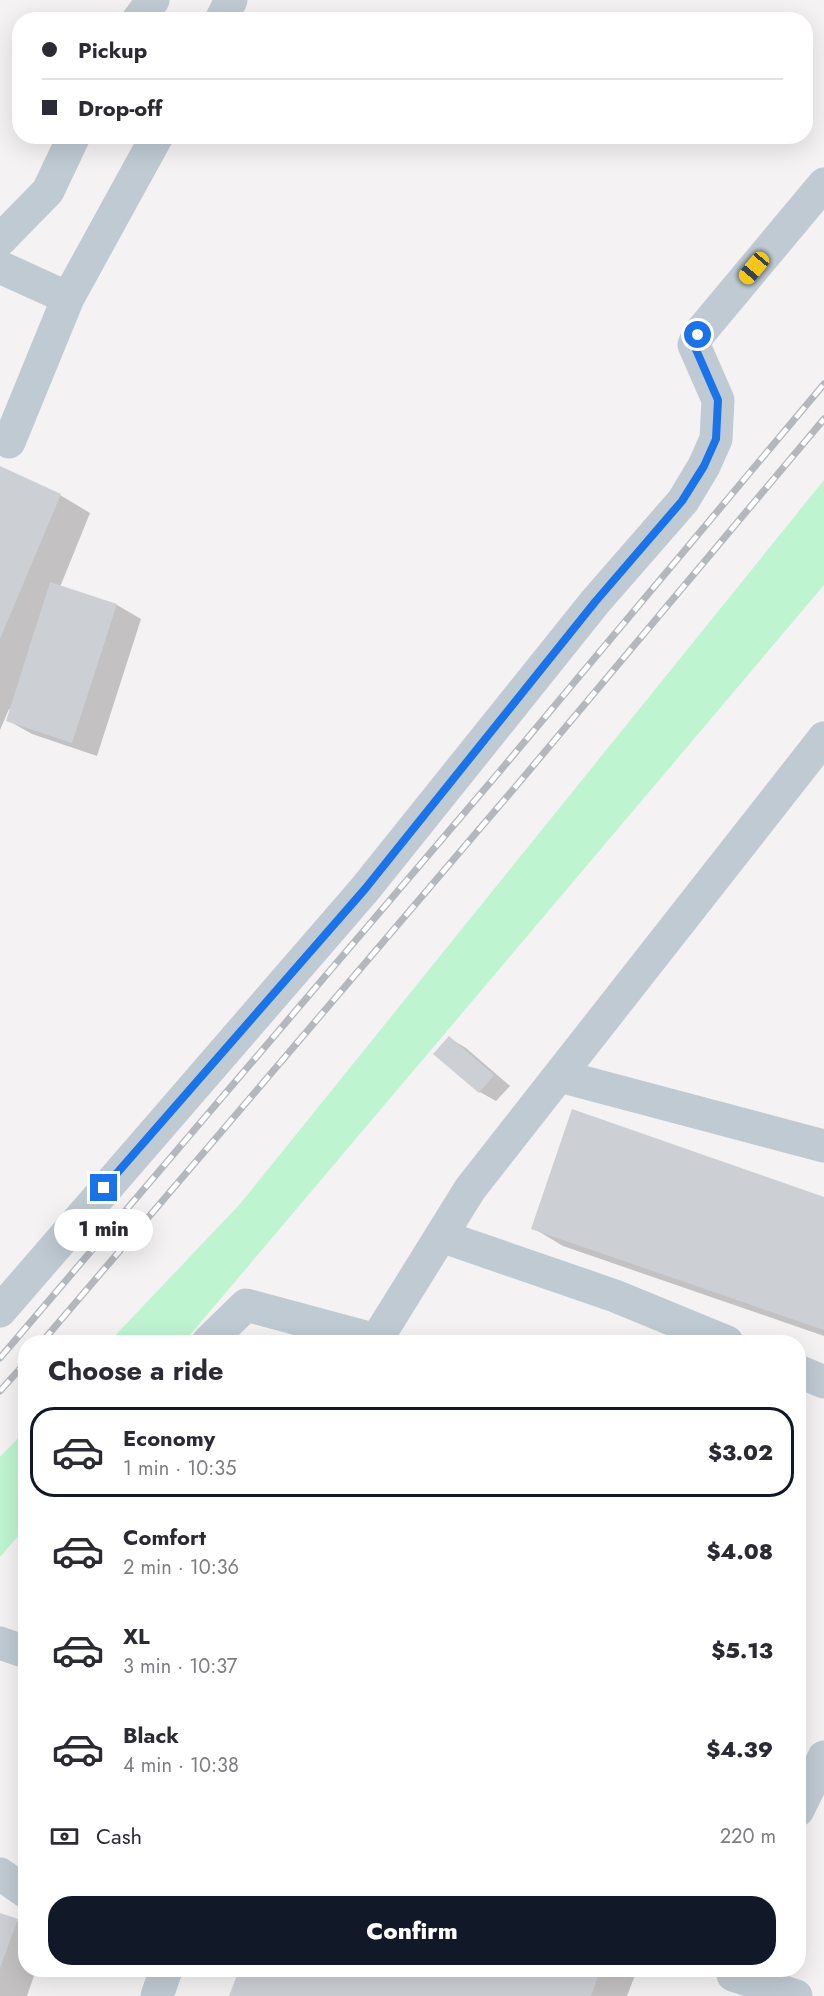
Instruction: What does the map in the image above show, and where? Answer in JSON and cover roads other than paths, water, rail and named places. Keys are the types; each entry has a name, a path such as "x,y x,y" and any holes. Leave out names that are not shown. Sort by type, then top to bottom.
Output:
{"street":[{"path":"0,240 48,191 70,144"},
{"path":"9,442 68,298 153,144"},
{"path":"0,1311 365,889 595,602 682,501 704,466 716,439 718,400 694,345 698,335 824,184"},
{"path":"0,267 68,298"},
{"path":"380,1335 470,1189 824,738"},
{"path":"560,1076 824,1146"},
{"path":"441,1236 615,1296 710,1335"},
{"path":"215,1335 246,1305 354,1335"},
{"path":"806,1374 824,1382"},
{"path":"0,1642 18,1649"},
{"path":"806,1794 824,1757"},
{"path":"0,1875 18,1887"},
{"path":"157,1996 164,1977"},
{"path":"731,1980 796,1996"}],"railway":[{"path":"20,1335 500,771 824,384"},
{"path":"48,1335 517,785 824,419"},
{"path":"0,1358 18,1337"},
{"path":"0,1391 18,1371"}]}
